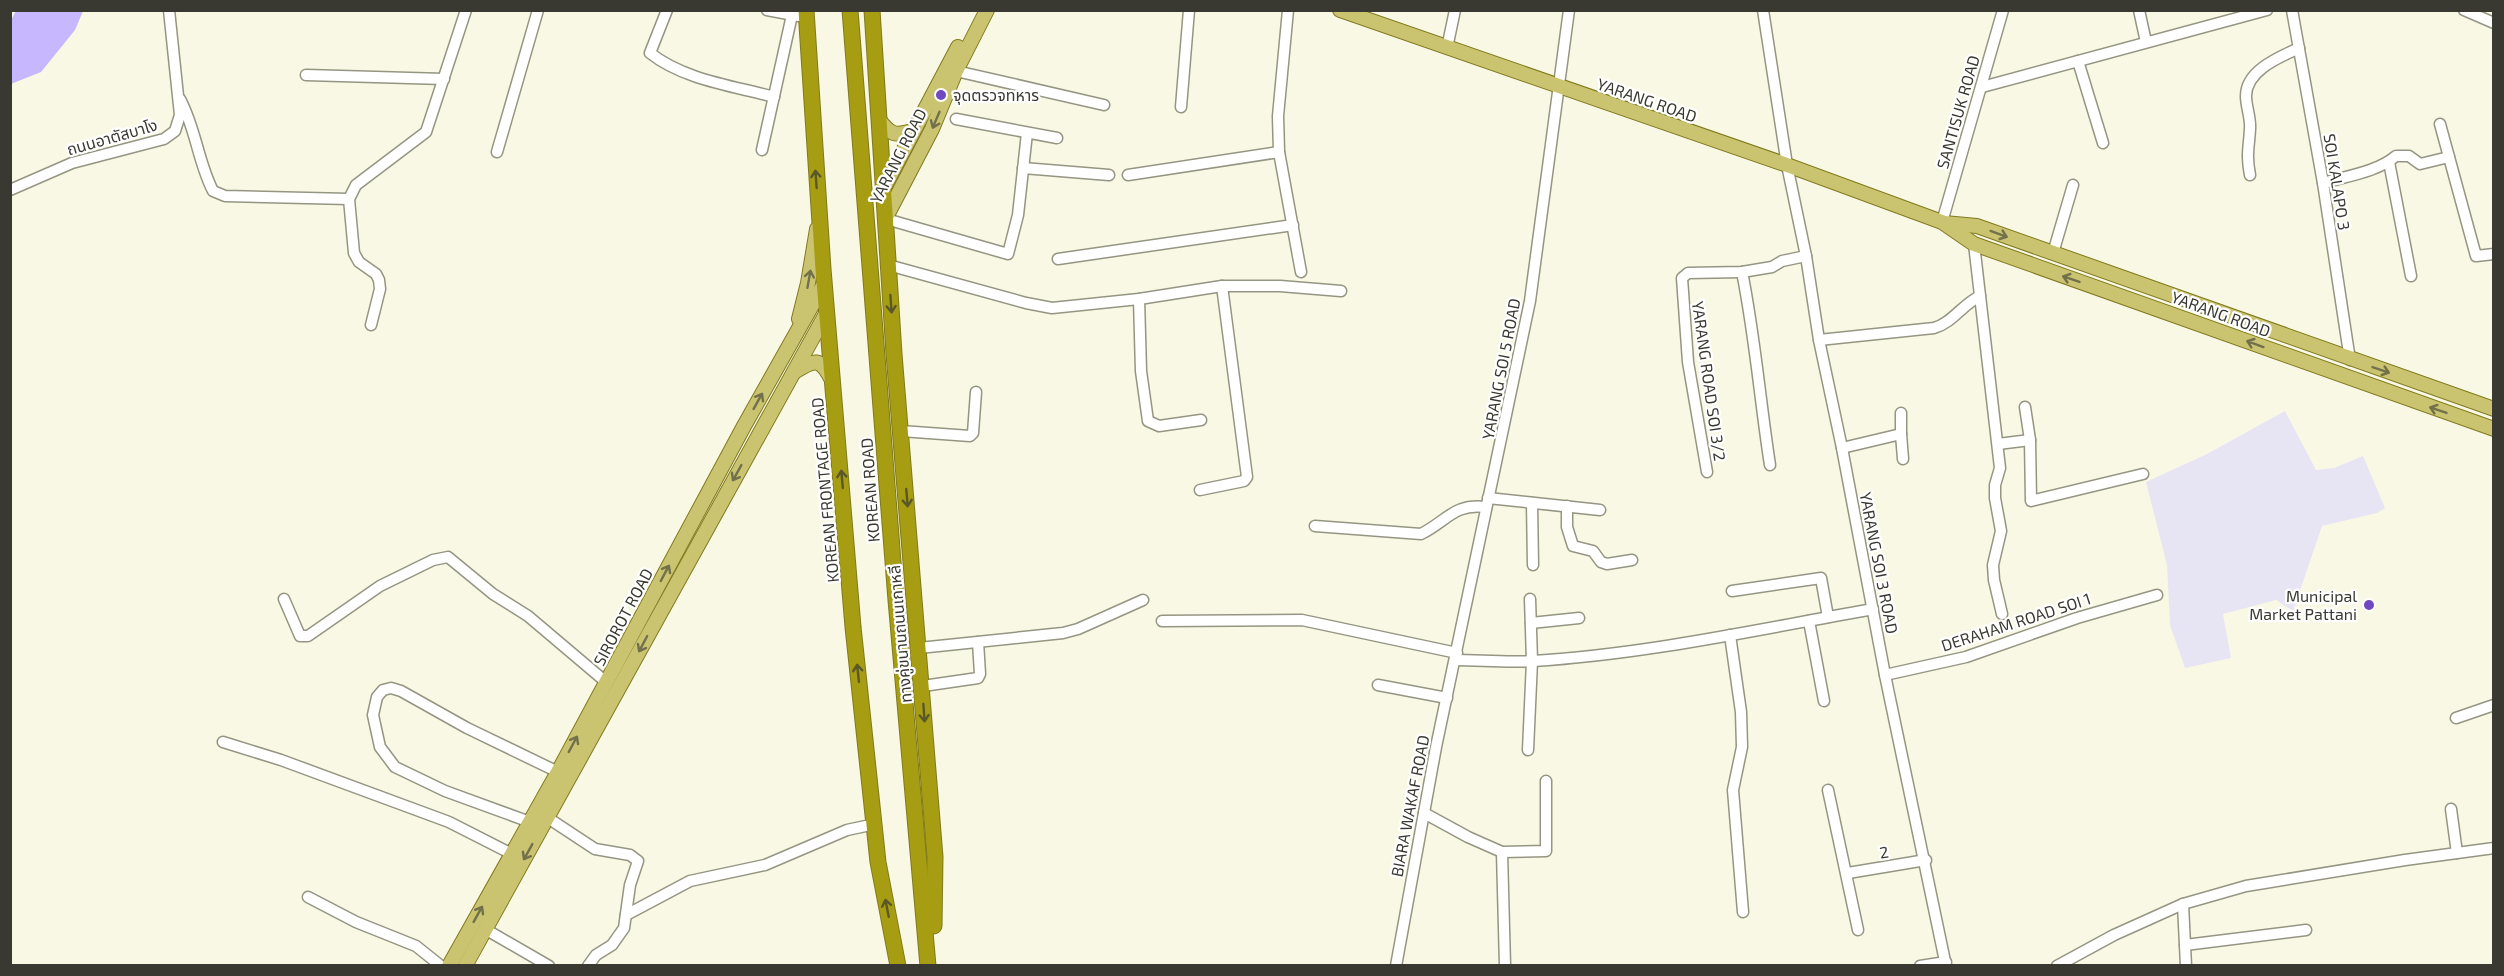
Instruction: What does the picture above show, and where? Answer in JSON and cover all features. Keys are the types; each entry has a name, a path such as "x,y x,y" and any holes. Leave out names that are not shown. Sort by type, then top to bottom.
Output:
{"highway":[{"name":"KOREAN ROAD","path":"850,10 928,966"},
{"path":"862,10 865,49 879,120"},
{"path":"872,10 879,120"},
{"name":"KOREAN FRONTAGE ROAD","path":"802,14 854,627 874,824 898,966"},
{"name":"ทางคู่ขนานถนนเกาหลี","path":"879,120 883,189 889,220 888,265 935,857 933,966"}],"main road":[{"name":"YARANG ROAD","path":"889,220 908,174 932,129 956,71 986,10"},
{"name":"YARANG ROAD","path":"883,189 968,30 986,10"},
{"name":"YARANG ROAD","path":"1340,10 1787,165 1942,222 1977,226 2493,410"},
{"path":"879,120 888,131 898,135 913,131"},
{"path":"795,336 808,283 819,216"},
{"name":"YARANG ROAD","path":"1942,222 1974,244 2493,429"},
{"name":"SIROROT ROAD","path":"449,966 558,772 824,284"},
{"path":"2188,320 2194,304"},
{"name":"SIROROT ROAD","path":"465,966 827,312"},
{"path":"793,373 810,362 818,362 824,365 834,384"}],"street":[{"name":"ถนนอาตัสบาโง","path":"10,190 72,163 164,139 175,131 180,115 169,10"},
{"path":"371,325 380,290 379,280 376,274 359,262 354,253 349,199 356,185 426,132 466,10"},
{"path":"497,152 538,10"},
{"path":"667,10 650,53 659,60 701,78 774,97"},
{"path":"762,150 774,97 802,14 767,10"},
{"path":"1181,107 1189,10"},
{"path":"1288,10 1278,116 1279,152 1301,272"},
{"path":"1447,48 1455,10"},
{"name":"YARANG SOI 5 ROAD","path":"1456,657 1530,301 1569,10"},
{"name":"YARANG SOI 3 ROAD","path":"1763,10 1787,165 1806,256 1819,340 1885,675 1926,860 1946,964"},
{"name":"SANTISUK ROAD","path":"1942,222 2002,10"},
{"path":"2139,10 2146,42"},
{"path":"1982,87 2267,10"},
{"name":"SOI KALAPO 3","path":"2292,10 2323,183 2350,360"},
{"path":"2464,10 2493,23"},
{"path":"2250,175 2247,158 2250,131 2247,89 2262,68 2299,48"},
{"path":"2078,61 2103,143"},
{"path":"956,71 1104,105"},
{"path":"306,75 444,79"},
{"path":"177,94 190,118 206,177 213,191 225,196 349,199"},
{"path":"956,119 1057,138"},
{"path":"2440,124 2476,256 2493,254"},
{"path":"889,220 1008,254 1018,214 1027,133"},
{"path":"1128,175 1279,152"},
{"path":"2323,183 2389,162 2403,154 2420,164 2449,157"},
{"path":"2389,162 2411,276"},
{"path":"1023,168 1109,175"},
{"path":"2054,253 2073,185"},
{"path":"1058,259 1293,225"},
{"path":"1974,244 2000,468 1995,485 1995,498 2001,531 1993,565 2002,614"},
{"name":"YARANG ROAD SOI 3/2","path":"1707,472 1688,362 1682,278 1688,273 1742,272 1772,267 1782,261 1806,256"},
{"path":"888,265 1052,308 1139,299 1222,286 1280,286 1341,291"},
{"path":"1742,272 1754,332 1758,383 1770,465"},
{"path":"1200,490 1244,482 1247,477 1222,286"},
{"path":"1819,340 1934,328 1948,322 1958,310 1980,296"},
{"path":"1139,299 1141,371 1148,421 1159,426 1201,420"},
{"path":"901,430 970,436 973,433 976,392"},
{"path":"2025,407 2030,440 2031,501 2143,474"},
{"path":"1900,413 1903,459"},
{"path":"1842,448 1901,434"},
{"path":"1998,444 2030,440"},
{"path":"1532,503 1533,565"},
{"path":"1315,526 1417,535 1425,533 1443,518 1469,505 1532,503 1600,510"},
{"path":"1567,506 1567,527 1573,546 1593,551 1601,562 1607,564 1632,560"},
{"path":"284,600 300,636 308,636 380,586 433,560 448,557 493,594 528,616 606,682"},
{"path":"1732,591 1821,578 1828,617"},
{"name":"DERAHAM ROAD SOI 1","path":"1885,675 1966,657 2077,618 2157,596"},
{"path":"1528,750 1532,662 1530,599"},
{"path":"919,648 1078,629 1143,600"},
{"path":"1162,621 1302,620 1456,657 1532,662 1627,651 1730,635 1873,609"},
{"path":"1531,623 1579,618"},
{"path":"1809,621 1824,701"},
{"path":"1730,635 1741,712 1742,747 1734,790 1743,912"},
{"path":"922,686 978,678 980,674 978,642"},
{"name":"BIARA WAKAF ROAD","path":"1396,966 1456,657"},
{"path":"1378,684 1447,698"},
{"path":"530,822 445,791 395,767 380,747 374,726 373,715 377,697 383,690 391,688 401,691 467,728 558,772"},
{"path":"2456,718 2493,705"},
{"path":"223,742 281,760 422,812 512,854"},
{"path":"1424,813 1502,852 1546,851 1546,781"},
{"path":"1828,790 1848,873 1858,930"},
{"path":"2451,808 2457,854"},
{"path":"548,818 595,849 613,850 636,858 637,866 630,885 620,937 596,955 588,966"},
{"path":"626,915 690,881 765,865 847,830 874,824"},
{"path":"2057,966 2072,961 2183,904 2246,886 2493,848"},
{"path":"1502,852 1505,966"},
{"name":"2","path":"1848,873 1926,860"},
{"path":"308,897 356,922 416,946 441,966"},
{"path":"2183,904 2186,966"},
{"path":"485,929 549,966"},
{"path":"2185,945 2306,930"},
{"path":"1920,966 1946,964"}],"shaded area":[{"path":"16,11 83,11 75,30 41,72 11,84 11,20"},
{"path":"2285,411 2316,470 2334,468 2363,456 2385,508 2377,513 2322,526 2293,611 2276,600 2223,614 2231,658 2185,668 2170,625 2167,565 2146,482 2207,454"}],"place":[{"name":"จุดตรวจทหาร","path":"941,95"},
{"name":"Municipal Market Pattani","path":"2369,605"}]}
